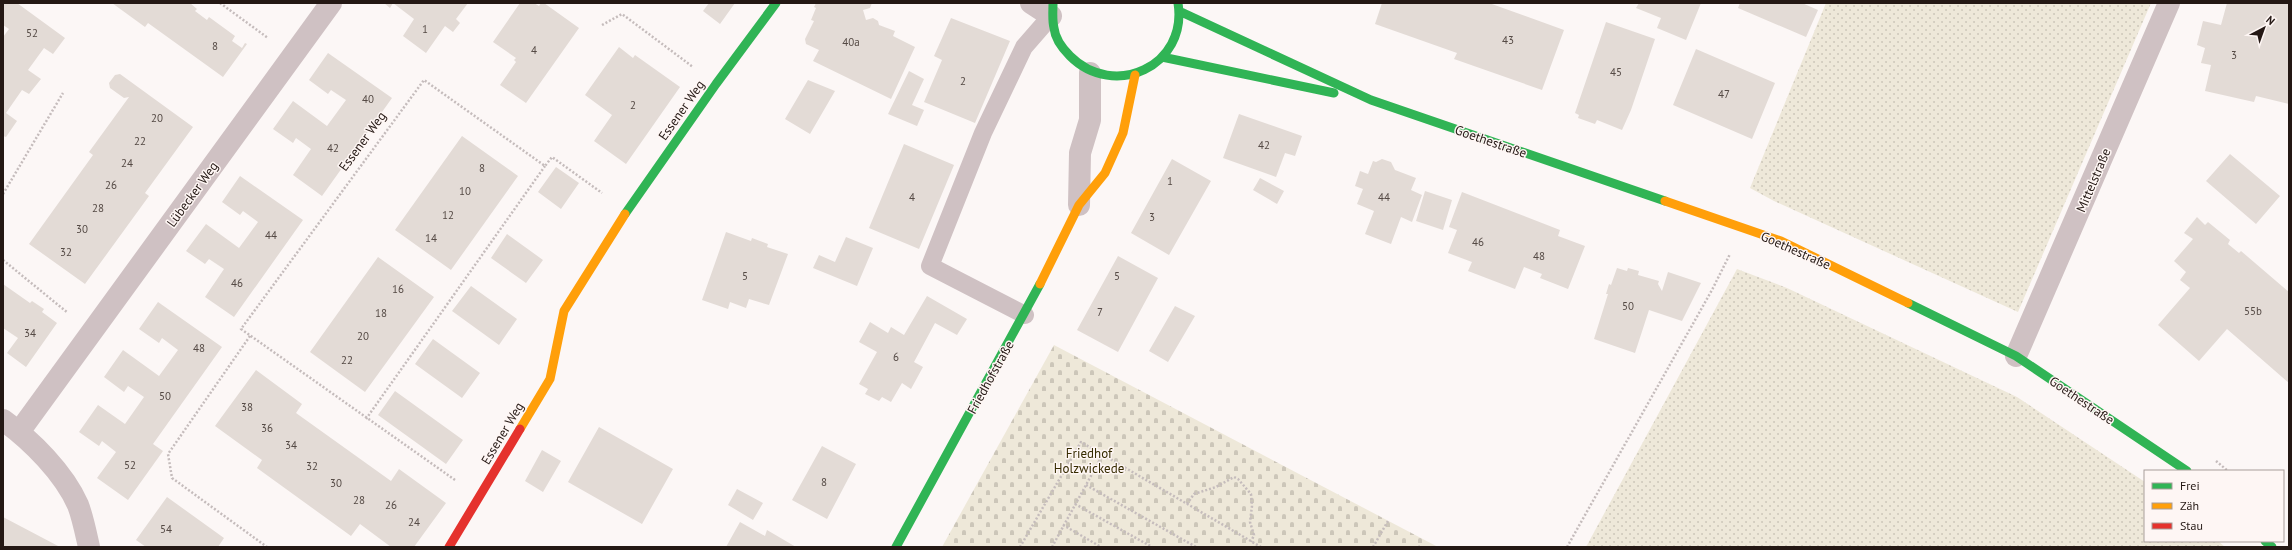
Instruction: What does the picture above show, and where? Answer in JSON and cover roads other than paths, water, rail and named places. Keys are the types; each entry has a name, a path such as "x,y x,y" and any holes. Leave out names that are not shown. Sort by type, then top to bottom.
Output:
{"main road":[{"name":"Essener Weg","path":"449,547 478,496 550,379 564,312 627,211 716,84 776,3"},
{"name":"Goethestraße","path":"1052,9 1056,39 1059,44 1070,59 1090,72 1112,77 1135,75 1154,66 1169,49 1178,29 1179,7 1371,100 1781,240 2016,356 2187,470"},
{"name":"Goethestraße","path":"1162,57 1371,100"},
{"name":"Friedhofstraße","path":"896,547 1025,315 1079,204 1105,173 1123,133 1135,75"}],"street":[{"name":"Lübecker Weg","path":"11,426 91,332 331,3"},
{"path":"1031,3 1052,9"},
{"name":"Mittelstraße","path":"2016,356 2169,3"},
{"name":"Friedhofstraße","path":"1079,204 1080,153 1090,120 1090,72"},
{"path":"11,426 55,469 78,505 89,547"}],"lane":[{"path":"1025,315 930,266 983,132 1024,47 1052,9"}],"park label":[{"name":"Friedhof Holzwickede","path":"1089,460"}]}
